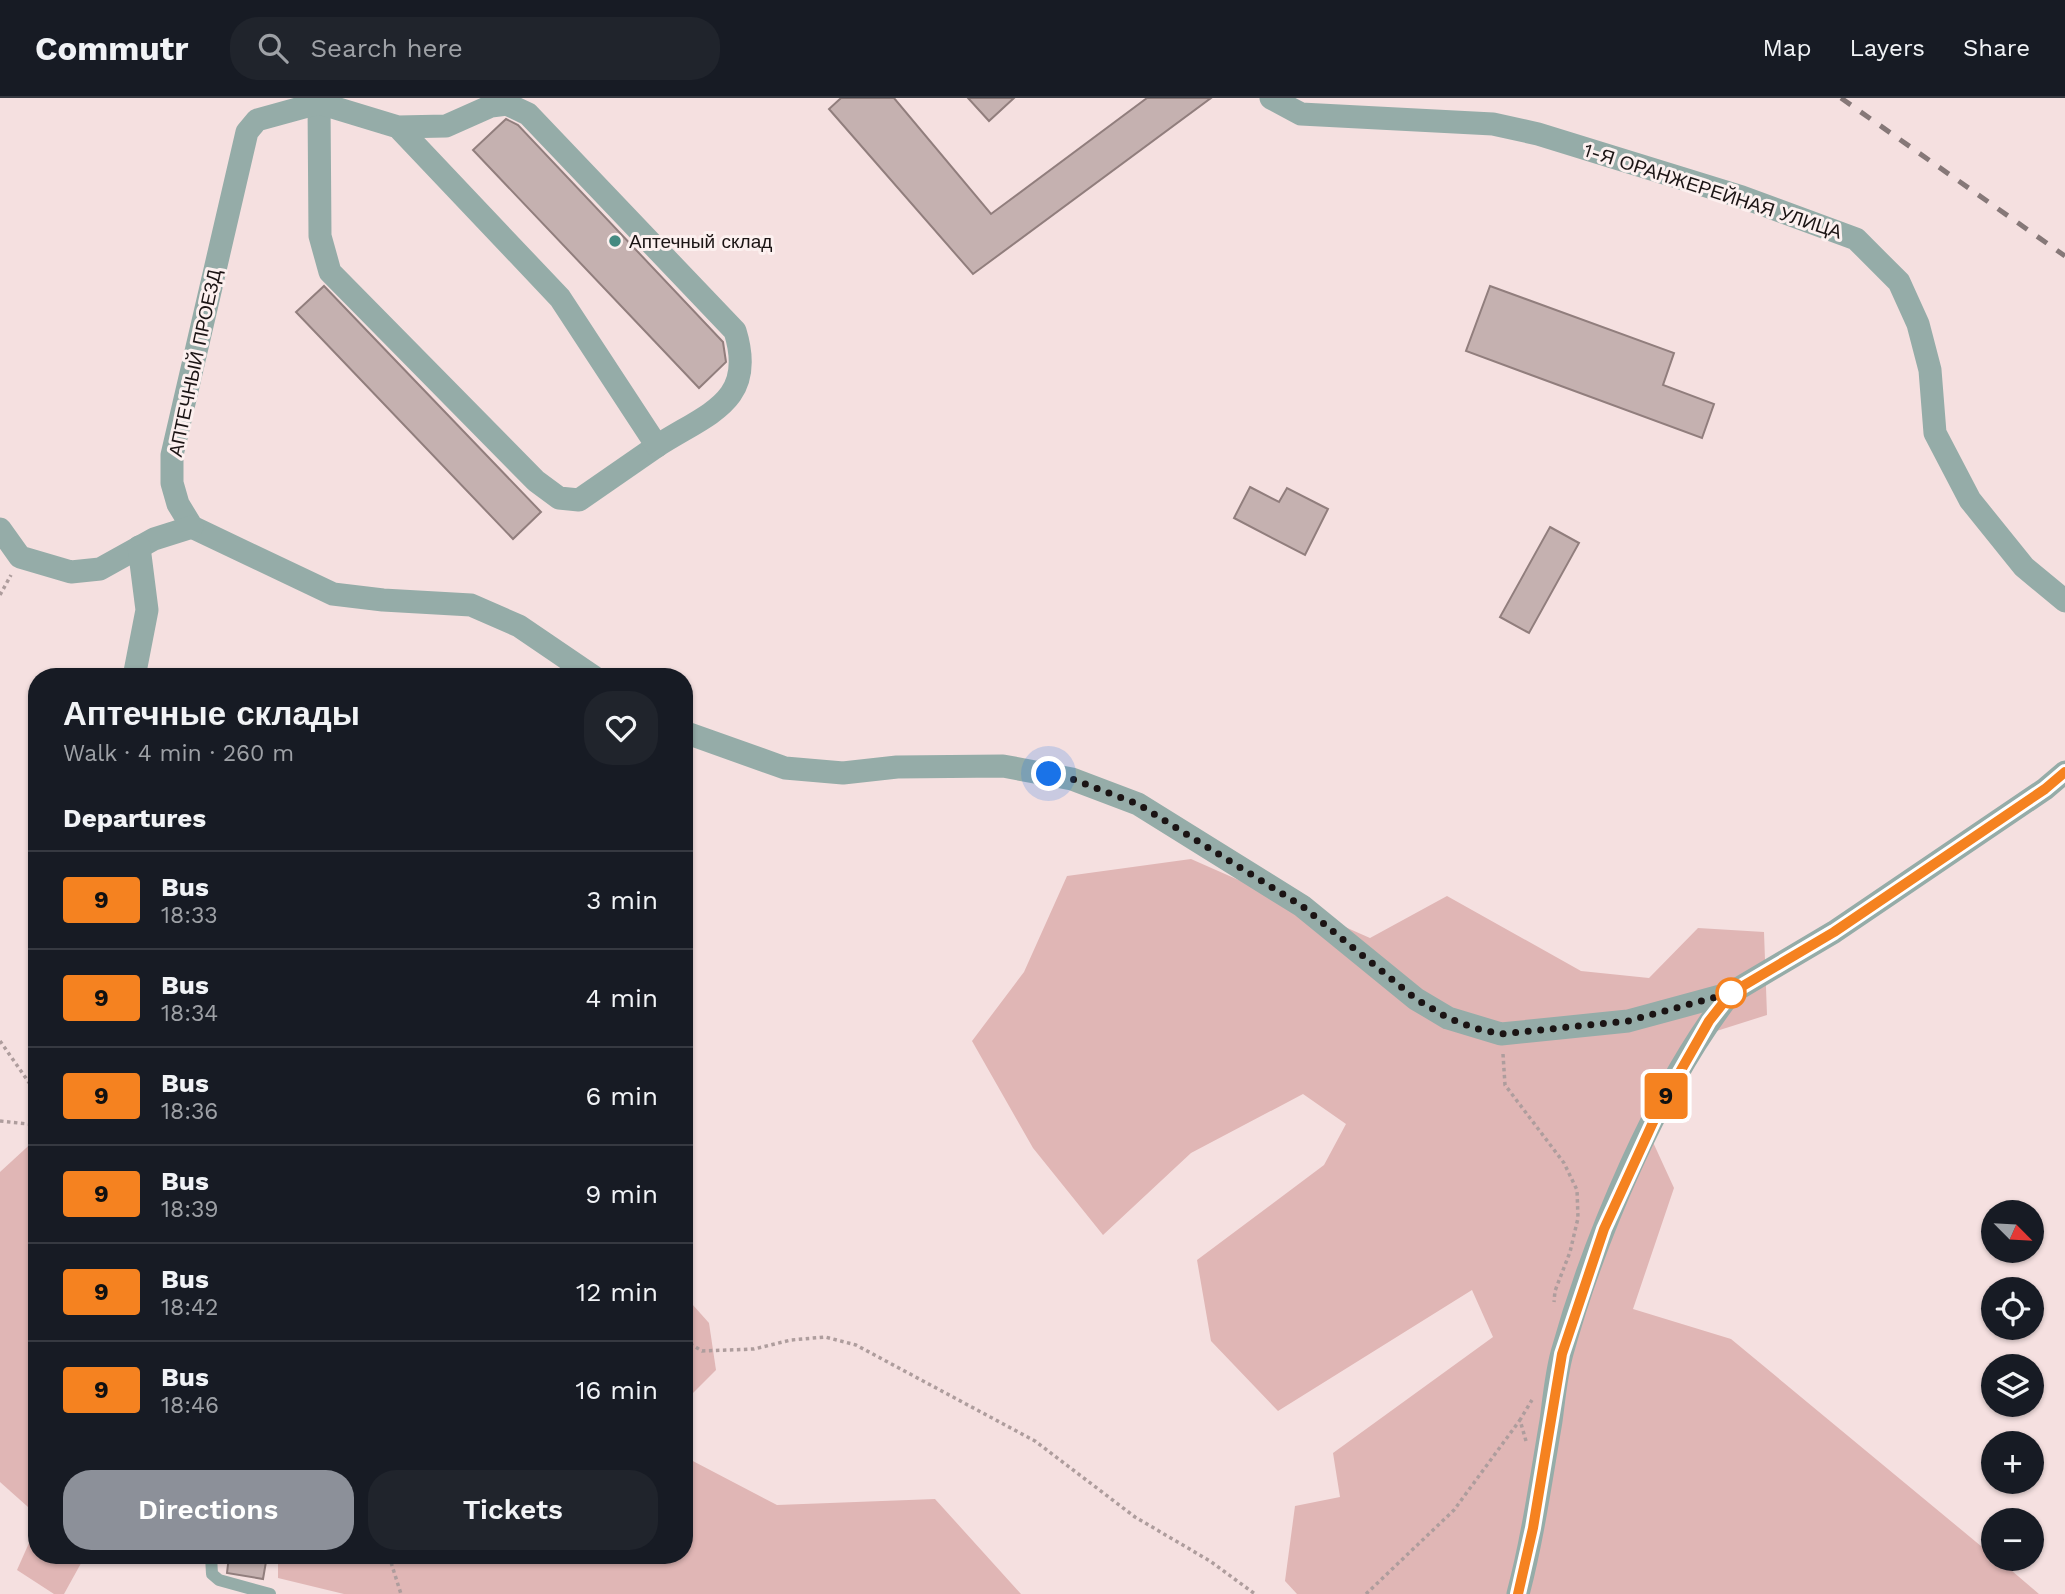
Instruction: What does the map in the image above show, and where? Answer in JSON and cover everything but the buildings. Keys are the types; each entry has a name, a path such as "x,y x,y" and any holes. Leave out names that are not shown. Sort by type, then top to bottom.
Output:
{"street":[{"name":"1-Я ОРАНЖЕРЕЙНАЯ УЛИЦА","path":"1271,98 1301,114 1493,124 1538,134 1742,197 1856,239 1899,282 1918,324 1930,370 1935,433 1970,500 2024,568 2065,601"},
{"path":"319,103 398,127 446,126 491,106 508,104 528,114 735,331 741,353 740,375 732,397 579,500 559,498 536,481 330,272 320,236 319,103"},
{"name":"АПТЕЧНЫЙ ПРОЕЗД","path":"192,527 178,504 172,483 172,455 247,132 257,120 319,103"},
{"path":"398,127 560,298 657,446"},
{"path":"0,529 20,558 71,572 100,569 139,547 192,527 333,594 471,605 519,626 581,668"},
{"path":"136,668 147,610 139,547"},
{"path":"693,735 785,768 843,773 897,767 1003,766 1072,779 1138,804 1302,906 1416,999 1448,1018 1501,1034 1628,1021 1731,993 1834,932 2045,789 2065,772"},
{"path":"1518,1594 1533,1528 1562,1354 1604,1229 1660,1107 1709,1021 1731,993"}],"lane":[{"path":"211,1564 212,1574 219,1580 270,1594"}],"path":[{"path":"1501,1034 1505,1085 1564,1163 1577,1190 1578,1218 1554,1303"},
{"path":"0,1041 28,1081"},
{"path":"0,1121 28,1124"},
{"path":"693,1346 702,1351 754,1349 791,1340 825,1337 856,1345 1035,1441 1135,1517 1210,1561 1255,1594"},
{"path":"1366,1594 1454,1510 1520,1420 1535,1394"},
{"path":"1520,1420 1529,1450"},
{"path":"392,1564 401,1594"}],"shaded area":[{"path":"1191,859 1370,938 1447,896 1581,971 1649,978 1698,928 1764,932 1767,1015 1685,1041 1646,1127 1674,1188 1633,1309 1731,1339 1981,1546 1981,1571 2012,1571 2039,1594 1297,1594 1285,1581 1295,1506 1340,1497 1333,1453 1493,1337 1472,1290 1278,1411 1211,1341 1197,1260 1324,1165 1346,1124 1303,1094 1191,1153 1103,1235 1033,1148 972,1041 1024,972 1067,876"},
{"path":"28,1146 28,1507 0,1482 0,1172"},
{"path":"693,1305 709,1323 716,1370 693,1393"},
{"path":"693,1461 777,1505 935,1499 1021,1594 344,1594 278,1578 278,1564 693,1564"},
{"path":"28,1545 28,1564 81,1564 64,1594 54,1594 17,1570"}],"railway":[{"path":"1841,98 2065,256"}],"bus line":[{"name":"9","path":"1518,1594 1533,1528 1562,1354 1604,1229 1660,1107 1709,1021 1731,993 1834,932 2045,789 2065,772"}],"place":[{"name":"Аптечный склад","path":"615,241"}],"route":[{"path":"1049,774 1072,779 1138,804 1302,906 1416,999 1448,1018 1474,1028 1501,1034 1628,1021 1731,993"}]}
